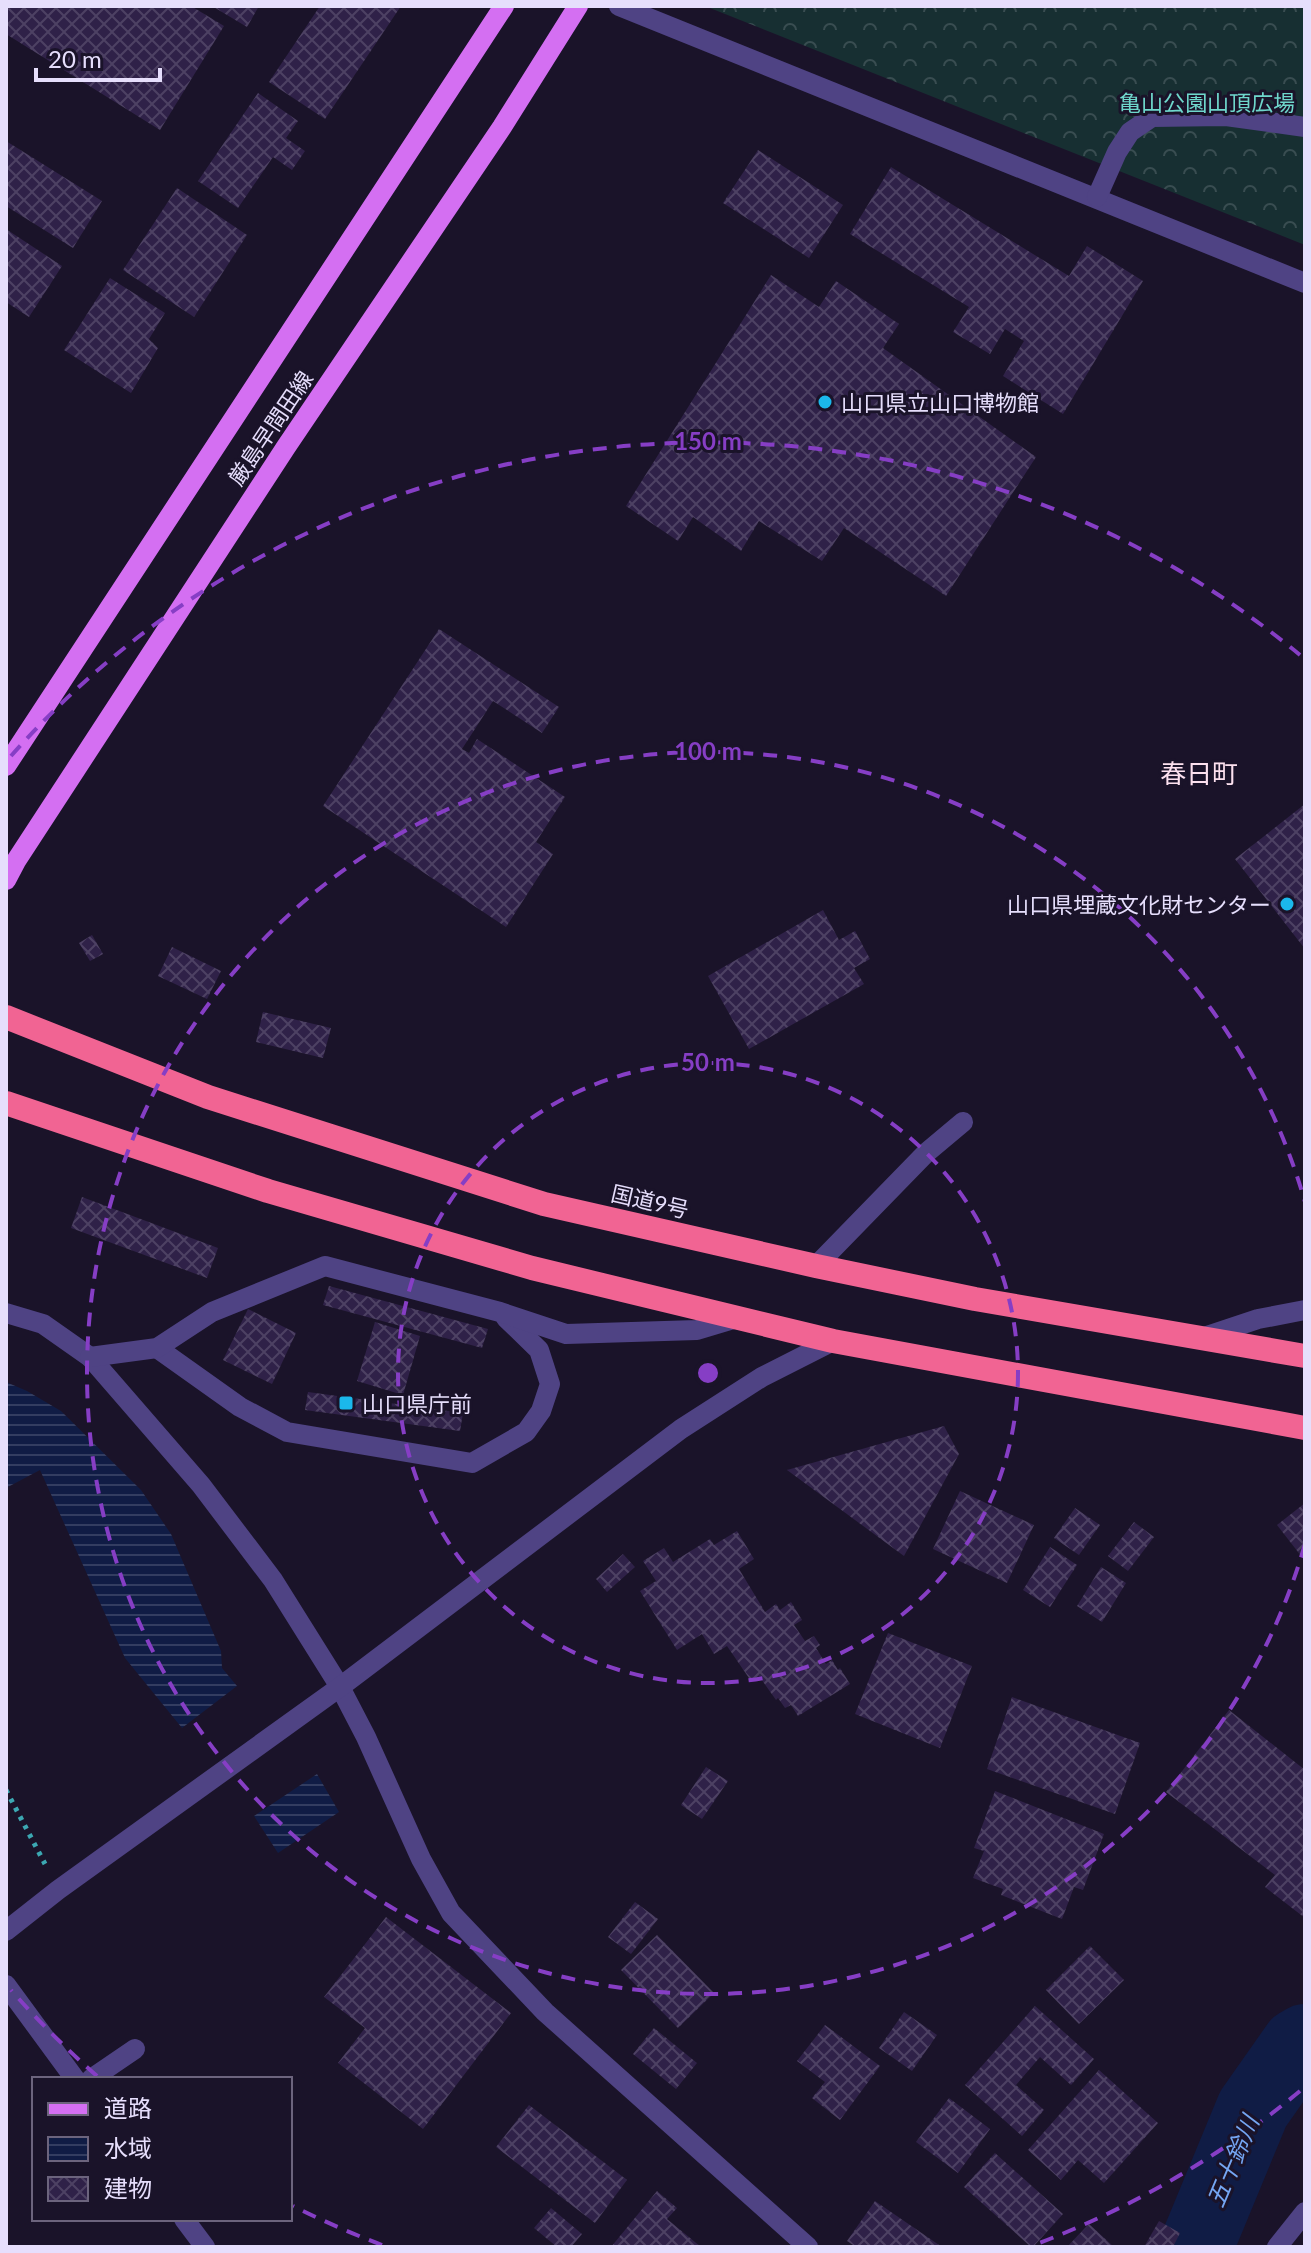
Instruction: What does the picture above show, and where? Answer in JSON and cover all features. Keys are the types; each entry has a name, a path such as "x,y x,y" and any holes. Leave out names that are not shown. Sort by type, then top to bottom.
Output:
{"highway":[{"name":"国道9号","path":"6,1017 208,1097 544,1204 975,1299 1305,1356"},
{"path":"6,1103 297,1200 532,1268 833,1341 1305,1428"}],"main road":[{"name":"厳島早間田線","path":"6,766 504,6"},
{"name":"厳島早間田線","path":"6,880 166,630 502,127 578,6"}],"street":[{"path":"619,6 1305,283"},
{"path":"1097,197 1117,152 1130,132 1152,117 1226,116 1305,127"},
{"path":"816,1266 926,1153 963,1122"},
{"path":"90,1357 157,1348 212,1312 325,1266 500,1312 566,1334 697,1330 737,1318"},
{"path":"1204,1337 1258,1319 1305,1310"},
{"path":"157,1348 240,1407 287,1432 472,1463 526,1432 541,1411 550,1384 539,1350 500,1312"},
{"path":"6,1313 43,1324 90,1357 210,1496 273,1580 340,1687 421,1859 451,1913 545,2012 808,2247"},
{"path":"6,1931 58,1890 340,1687 681,1429 762,1377 833,1341"},
{"path":"6,1985 74,2077"},
{"path":"94,2077 135,2049"},
{"path":"1277,2247 1305,2212"},
{"path":"186,2221 205,2247"}],"path":[{"path":"6,1790 58,1890"}],"green space":[{"name":"亀山公園山頂広場","path":"705,6 1305,6 1305,245"}],"water":[{"path":"6,1382 61,1411 141,1490 171,1534 221,1651 222,1668 237,1686 182,1728 125,1658 40,1470 6,1488"},
{"path":"317,1774 339,1812 278,1853 254,1816"}],"building":[{"path":"6,6 191,6 224,26 160,130 6,34"},
{"path":"212,6 259,6 247,27"},
{"path":"320,6 401,6 325,119 269,82"},
{"path":"258,93 298,121 286,138 305,151 292,170 273,157 238,208 198,181"},
{"path":"6,141 102,201 73,248 6,206"},
{"path":"758,150 843,205 809,258 723,203"},
{"path":"891,167 1069,276 1087,246 1143,281 1063,414 1003,376 1024,341 1005,329 990,354 953,332 969,307 850,234"},
{"path":"177,188 247,235 194,317 123,270"},
{"path":"6,229 62,266 29,317 6,302"},
{"name":"山口県立山口博物館","path":"771,275 819,307 836,281 899,324 883,348 1036,457 946,596 844,528 822,561 759,521 741,551 693,517 678,541 626,506"},
{"path":"110,278 165,313 149,339 158,348 131,393 64,350"},
{"path":"439,629 559,707 542,733 493,701 462,749 469,753 477,739 565,797 536,842 553,854 506,927 323,806"},
{"name":"山口県埋蔵文化財センター","path":"1305,804 1305,949 1235,859"},
{"path":"823,910 839,940 855,931 870,959 854,968 864,984 749,1049 708,976"},
{"path":"92,935 103,954 90,961 79,943"},
{"path":"172,947 221,971 207,999 158,976"},
{"path":"263,1012 331,1028 323,1058 256,1042"},
{"path":"82,1197 218,1248 207,1278 71,1228"},
{"path":"329,1286 488,1329 482,1348 323,1305"},
{"path":"248,1309 296,1333 272,1384 223,1360"},
{"path":"375,1322 420,1336 403,1395 357,1381"},
{"path":"308,1392 463,1413 460,1431 305,1410"},
{"path":"944,1426 959,1454 904,1556 787,1470"},
{"path":"960,1491 1034,1525 1007,1583 933,1549"},
{"path":"1305,1503 1305,1561 1277,1525"},
{"path":"1075,1508 1100,1525 1079,1555 1054,1538"},
{"path":"1134,1522 1154,1537 1128,1571 1108,1556"},
{"path":"737,1531 754,1559 739,1569 765,1612 776,1604 780,1610 791,1602 802,1620 794,1625 805,1641 814,1636 820,1645 816,1648 826,1664 832,1660 850,1684 798,1716 791,1705 785,1708 778,1698 776,1700 759,1676 751,1681 727,1646 714,1654 702,1634 677,1650 640,1591 656,1581 643,1561 664,1548 673,1562 710,1539 714,1545"},
{"path":"1050,1547 1077,1565 1050,1607 1023,1590"},
{"path":"623,1554 635,1567 607,1592 596,1579"},
{"path":"1101,1567 1126,1583 1102,1622 1077,1606"},
{"path":"888,1633 972,1666 940,1748 855,1714"},
{"path":"1012,1697 1140,1743 1115,1814 987,1769"},
{"path":"1229,1710 1305,1770 1305,1918 1265,1887 1275,1875 1166,1792"},
{"path":"706,1767 728,1781 702,1819 681,1805"},
{"path":"995,1791 1104,1834 1083,1890 1074,1887 1062,1919 1001,1895 1003,1889 973,1878 984,1851 974,1848"},
{"path":"635,1902 658,1919 631,1954 608,1937"},
{"path":"386,1917 511,2013 423,2129 338,2063 365,2028 324,1997"},
{"path":"657,1935 714,1993 678,2028 621,1970"},
{"path":"1090,1946 1124,1980 1079,2024 1046,1990"},
{"path":"1035,2006 1094,2059 1071,2085 1040,2057 1016,2085 1044,2110 1022,2136 965,2085"},
{"path":"904,2012 937,2035 912,2071 879,2048"},
{"path":"825,2025 880,2066 840,2120 812,2098 825,2082 797,2061"},
{"path":"654,2028 697,2063 676,2089 633,2054"},
{"path":"1099,2070 1158,2123 1104,2183 1078,2160 1061,2180 1028,2150"},
{"path":"949,2098 990,2129 958,2173 916,2142"},
{"path":"529,2105 627,2180 595,2223 496,2147"},
{"path":"995,2153 1063,2214 1033,2247 964,2187"},
{"path":"657,2191 677,2208 667,2219 701,2247 611,2247"},
{"path":"875,2201 942,2247 856,2247 847,2241"},
{"path":"551,2208 582,2234 571,2247 557,2247 534,2228"},
{"path":"1159,2221 1180,2233 1173,2247 1144,2247"},
{"path":"1089,2224 1114,2247 1067,2247"}],"waterway":[{"name":"五十鈴川","path":"1196,2247 1253,2109 1298,2045 1305,2041"}],"place":[{"name":"山口県立山口博物館","path":"825,402"},
{"name":"山口県埋蔵文化財センター","path":"1287,904"},
{"name":"山口県庁前","path":"346,1403"}],"district":[{"name":"春日町","path":"1199,773"}]}
